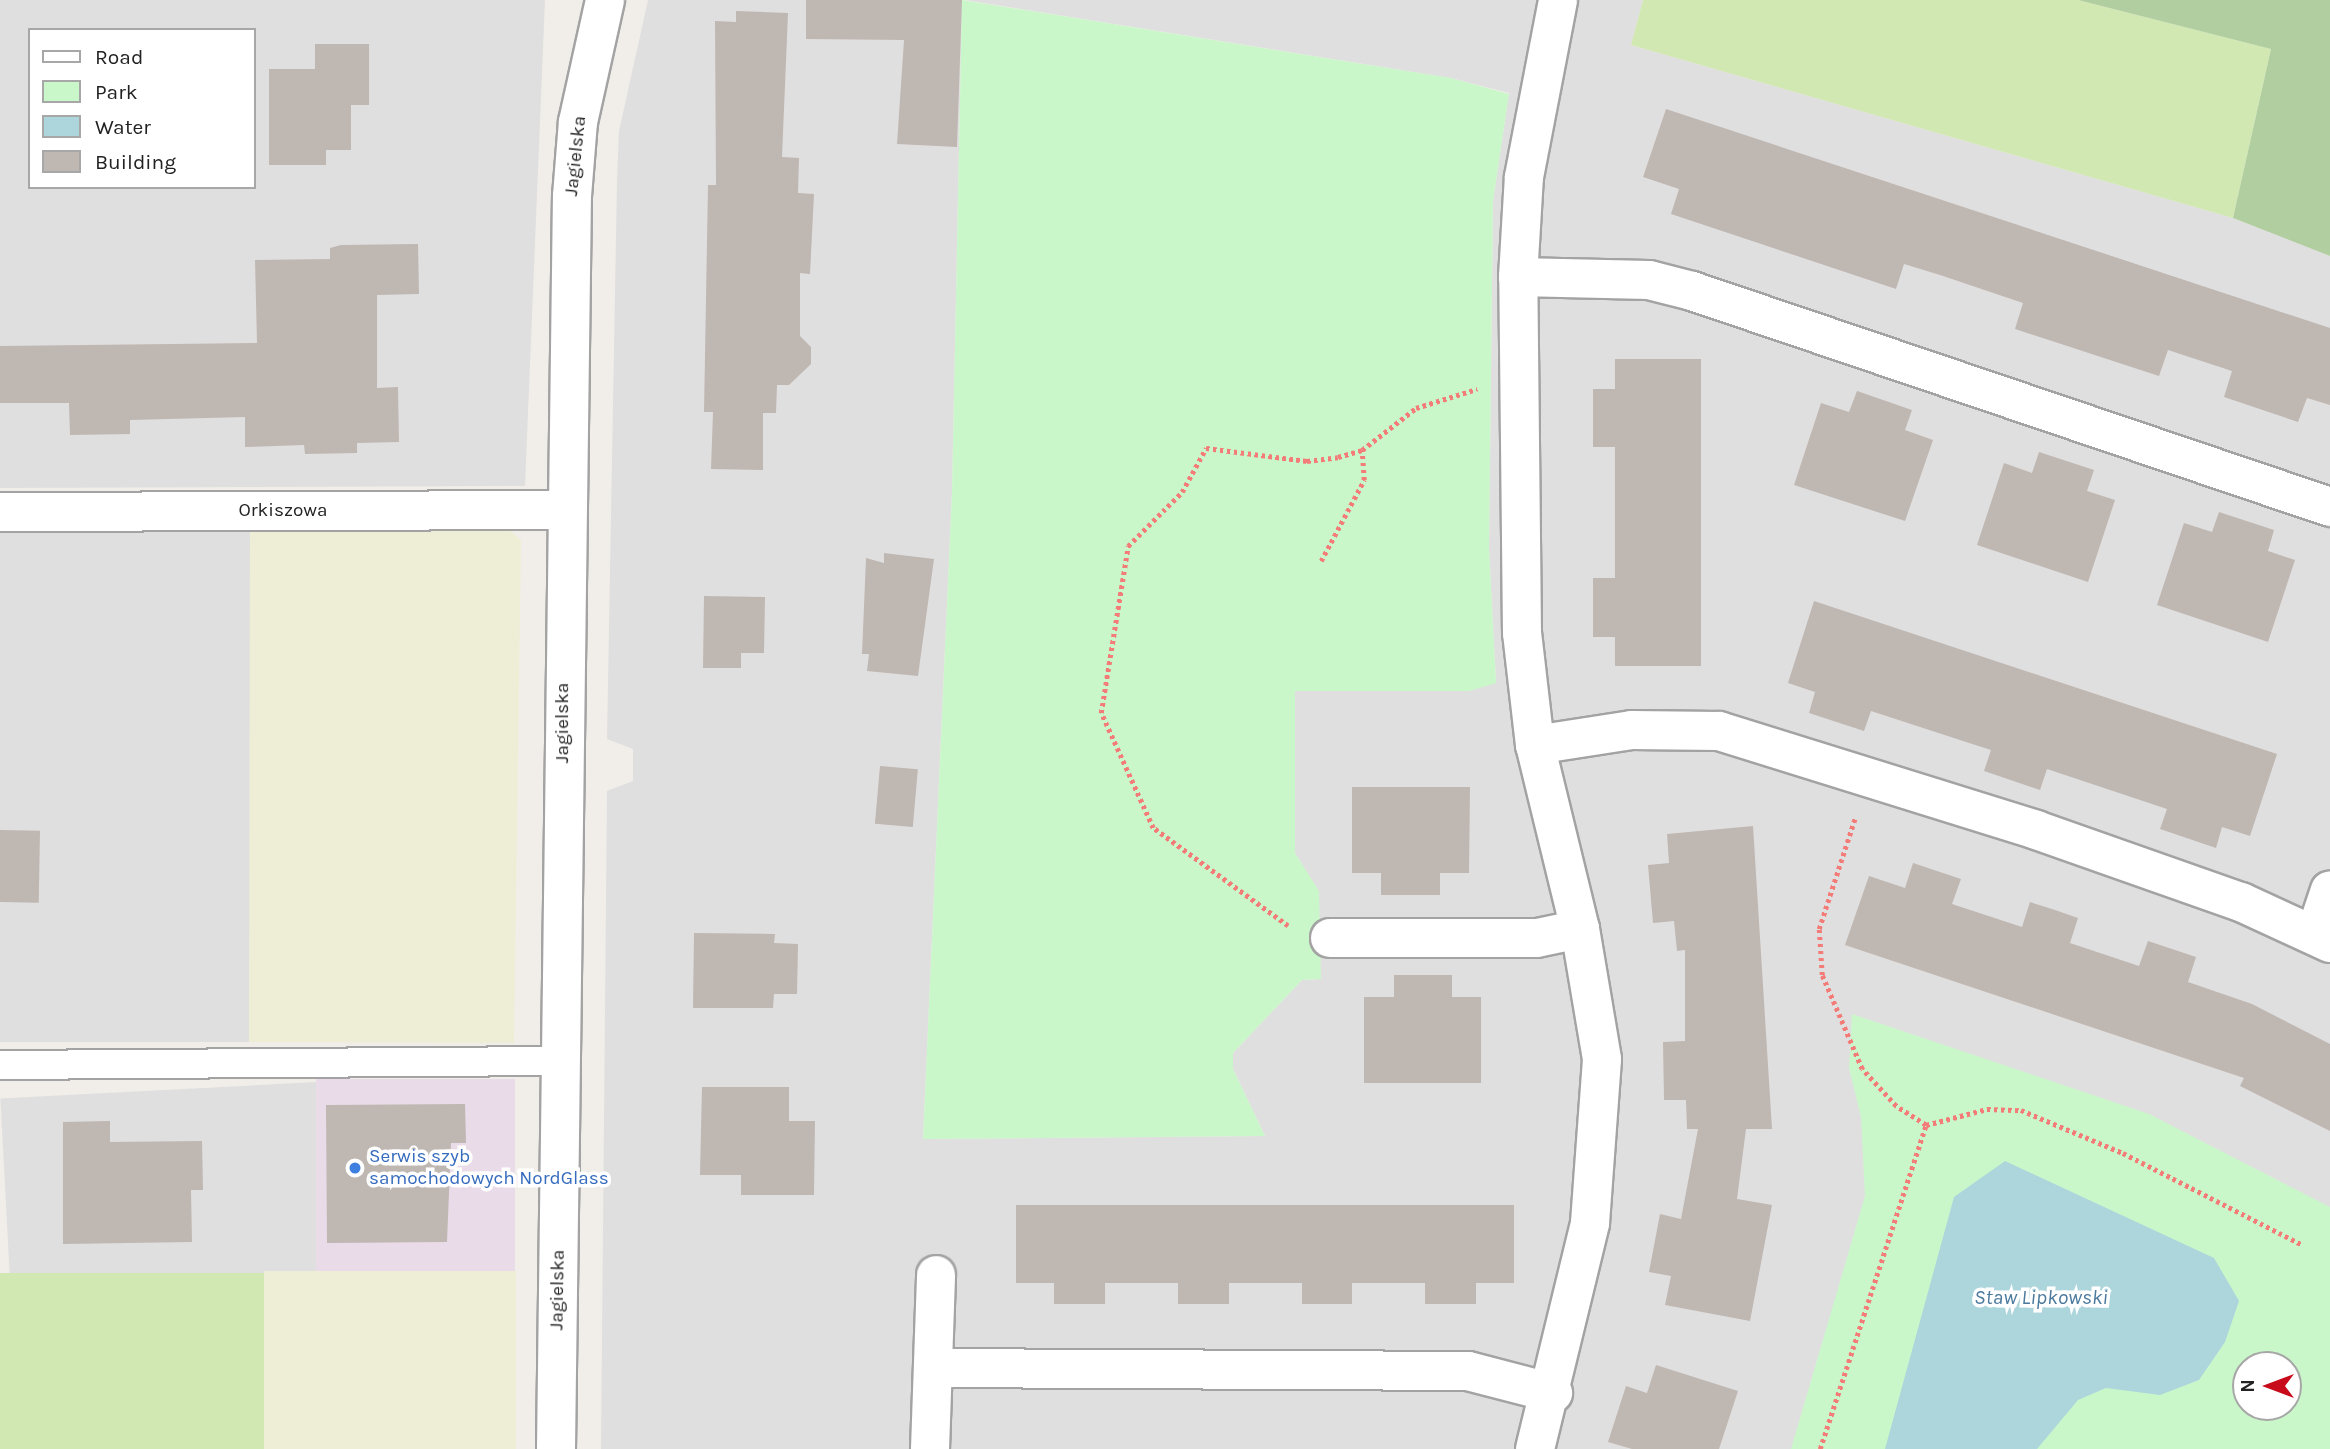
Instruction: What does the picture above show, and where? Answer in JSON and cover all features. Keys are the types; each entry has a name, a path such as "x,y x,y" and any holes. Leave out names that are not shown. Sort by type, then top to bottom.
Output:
{"street":[{"name":"Jagielska","path":"556,1449 565,510 572,196 578,122 604,0"},
{"path":"1535,1449 1553,1393 1590,1223 1602,1059 1580,929 1535,745 1522,633 1518,277 1524,177 1558,0"},
{"path":"1518,277 1649,280 1692,291 2330,507"},
{"name":"Orkiszowa","path":"0,512 565,510"},
{"path":"1535,745 1632,730 1719,731 1868,776 2241,902 2323,939 2330,890"},
{"path":"1330,938 1537,938 1580,929"},
{"path":"930,1449 936,1275"},
{"path":"933,1368 1468,1371 1553,1393"}],"lane":[{"path":"0,1065 560,1061"}],"path":[{"path":"1330,938 1278,921 1153,828 1101,713 1128,546 1182,492 1206,448 1307,461 1362,450 1416,408 1446,394 1520,390"},
{"path":"1321,561 1364,480 1362,450"},
{"path":"1868,776 1819,929 1822,975 1862,1069 1896,1106 1926,1125 1987,1109 2021,1110 2123,1153 2303,1245"},
{"path":"1820,1449 1926,1125"}],"shaded area":[{"path":"0,0 545,0 525,486 0,488"},
{"path":"648,0 962,0 952,492 923,1139 1265,1136 1233,1069 1233,1053 1302,980 1320,979 1318,891 1295,853 1295,691 1469,691 1496,682 1489,549 1493,201 1509,93 1451,78 965,0 1643,0 1631,45 2233,218 2330,256 2330,1449 601,1449 607,791 633,781 633,749 607,739 619,131"},
{"path":"0,531 250,531 250,1042 0,1042"},
{"path":"316,1079 515,1079 515,1271 316,1271"},
{"path":"316,1082 326,1272 10,1288 0,1099"}],"green space":[{"path":"962,0 1451,78 1509,94 1493,201 1489,549 1496,683 1469,691 1295,691 1295,853 1319,891 1321,979 1302,980 1233,1053 1233,1069 1265,1136 923,1139 952,492"},
{"path":"1643,0 2078,0 2271,49 2233,218 1631,45"},
{"path":"2078,0 2330,0 2330,256 2233,218 2271,49"},
{"path":"508,529 521,540 514,1043 249,1042 250,531"},
{"path":"1852,1014 2149,1114 2330,1207 2330,1449 1791,1449 1865,1196 1861,1117 1849,1068"},
{"path":"264,1271 516,1271 516,1449 264,1449"},
{"path":"0,1273 264,1273 264,1449 0,1449"}],"water":[{"name":"Staw Lipkowski","path":"2005,1161 2214,1258 2239,1301 2225,1342 2199,1380 2160,1395 2106,1388 2078,1400 2037,1449 1885,1449 1954,1197"}],"building":[{"path":"806,0 962,0 957,147 897,144 904,40 806,39"},
{"path":"736,11 788,13 782,157 799,158 798,193 814,194 810,274 800,273 800,336 811,347 811,364 789,385 777,385 776,413 763,413 763,470 711,469 713,412 704,412 708,185 716,185 715,21 736,22"},
{"path":"315,44 369,44 369,105 351,105 351,150 326,150 326,165 269,165 269,69 315,69"},
{"path":"1666,109 2330,328 2330,405 2307,398 2298,422 2224,397 2232,371 2168,350 2159,376 2015,329 2023,303 1940,275 1904,264 1896,289 1671,214 1679,189 1643,177"},
{"path":"418,244 419,294 377,295 377,388 398,387 399,442 357,443 357,453 305,454 304,445 245,447 245,417 130,420 130,434 70,435 69,403 0,403 0,346 257,343 255,260 330,259 330,248 341,245"},
{"path":"1615,359 1701,359 1701,666 1615,666 1615,637 1593,637 1593,578 1615,578 1615,447 1593,447 1593,389 1615,389"},
{"path":"1857,391 1912,410 1905,430 1933,440 1905,521 1794,485 1821,403 1849,412"},
{"path":"2039,452 2094,470 2087,491 2115,500 2088,582 1977,545 2004,463 2032,473"},
{"path":"2219,512 2274,530 2268,551 2295,560 2268,642 2157,605 2184,523 2212,532"},
{"path":"884,553 934,559 918,676 867,671 869,654 862,654 866,558 884,563"},
{"path":"704,596 765,597 764,653 741,653 741,668 703,668"},
{"path":"1814,601 2277,754 2250,836 2222,827 2216,848 2160,829 2167,809 2047,769 2040,790 1984,771 1991,750 1871,711 1864,731 1809,713 1815,692 1788,683"},
{"path":"880,766 918,769 913,827 875,824"},
{"path":"1352,787 1470,787 1469,873 1440,873 1440,895 1381,895 1381,873 1352,873"},
{"path":"1753,826 1772,1129 1746,1129 1737,1199 1772,1205 1750,1321 1665,1305 1671,1276 1649,1272 1660,1214 1681,1219 1698,1129 1687,1129 1686,1100 1664,1100 1663,1042 1685,1041 1685,950 1677,951 1674,921 1653,923 1648,865 1669,863 1667,834"},
{"path":"0,830 40,831 39,903 0,902"},
{"path":"1913,863 1961,879 1952,904 2022,927 2030,902 2055,910 2078,918 2070,943 2139,966 2148,941 2196,957 2188,982 2252,1004 2330,1044 2330,1131 2240,1086 2244,1078 1845,945 1869,876 1905,888"},
{"path":"694,933 775,934 774,943 798,944 797,994 774,994 773,1008 693,1008"},
{"path":"1394,975 1452,975 1452,997 1481,997 1481,1083 1364,1083 1364,997 1394,997"},
{"path":"702,1087 789,1087 789,1121 815,1121 814,1195 741,1195 741,1175 700,1175"},
{"path":"465,1104 466,1143 451,1143 447,1242 327,1243 326,1105"},
{"path":"110,1121 110,1142 202,1141 203,1190 191,1190 192,1242 63,1244 63,1122"},
{"path":"1016,1205 1514,1205 1514,1283 1476,1283 1476,1304 1425,1304 1425,1283 1352,1283 1352,1304 1302,1304 1302,1283 1229,1283 1229,1304 1178,1304 1178,1283 1105,1283 1105,1304 1054,1304 1054,1283 1016,1283"},
{"path":"1656,1365 1738,1391 1719,1449 1632,1449 1608,1442 1626,1386 1647,1393"}],"place":[{"name":"Serwis szyb samochodowych NordGlass","path":"355,1168"}]}
